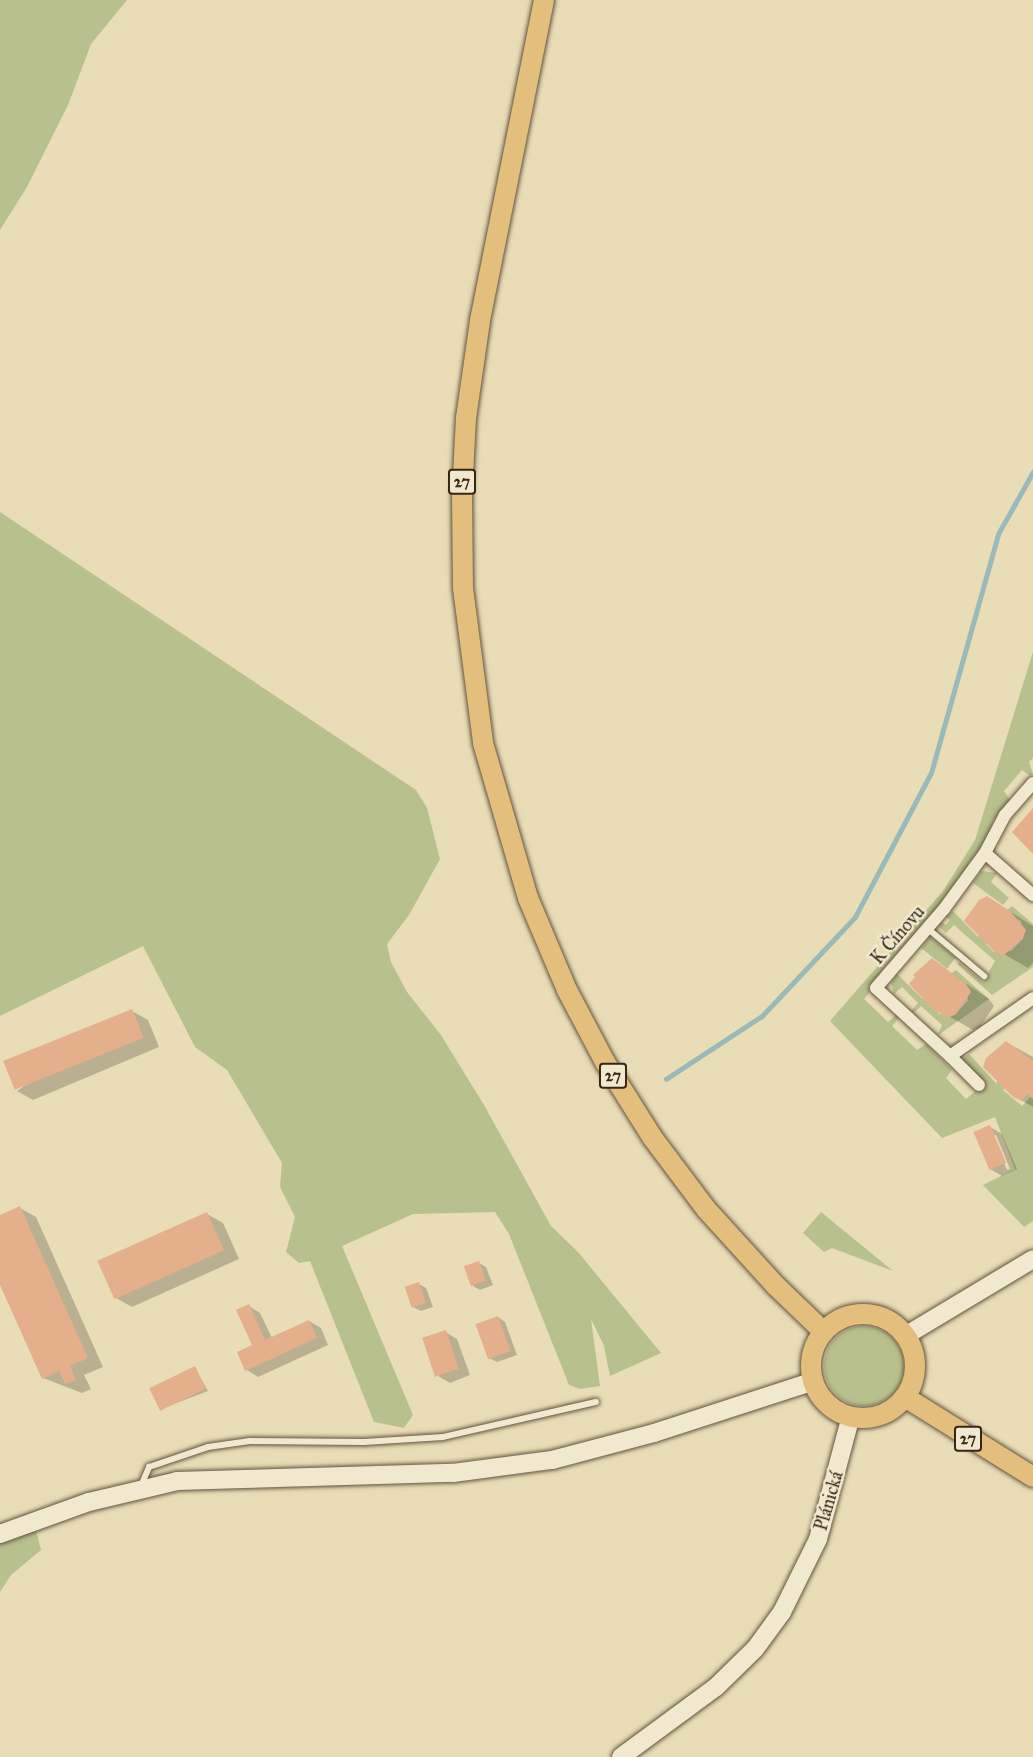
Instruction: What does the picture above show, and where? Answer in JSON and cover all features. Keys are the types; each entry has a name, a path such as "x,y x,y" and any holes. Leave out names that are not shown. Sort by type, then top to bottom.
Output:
{"main road":[{"name":"27","path":"544,0 480,321 465,428 463,588 483,743 528,898 553,960 600,1053 652,1137 706,1209 776,1286 824,1332"},
{"path":"868,1314 889,1321 906,1336 915,1366 905,1397 883,1414 851,1416 830,1405 814,1382 813,1356 824,1332 842,1319 868,1314"},
{"name":"27","path":"905,1397 1033,1477"}],"street":[{"name":"K Čínovu","path":"979,1085 876,988 927,928 985,853 1005,815 1033,783"},
{"path":"985,853 1033,895"},
{"path":"950,1056 1033,998"},
{"path":"906,1336 1033,1259"},
{"path":"0,1534 69,1508 177,1481 238,1477 407,1475 501,1468 601,1448 814,1382"},
{"name":"Plánická","path":"621,1757 700,1700 740,1665 771,1629 799,1583 825,1517 851,1416"}],"lane":[{"path":"927,928 984,976"},
{"path":"140,1489 149,1467 208,1447 250,1441 384,1442 443,1437 596,1402"}],"green space":[{"path":"0,0 127,0 91,44 68,105 27,187 0,230"},
{"path":"0,512 416,790 427,808 440,859 409,915 387,944 391,962 407,992 441,1035 484,1105 551,1226 578,1252 661,1353 610,1376 604,1346 591,1319 600,1386 580,1389 569,1385 509,1234 495,1212 413,1214 342,1246 413,1415 404,1428 374,1422 310,1261 299,1263 286,1252 295,1217 280,1187 282,1163 227,1070 195,1047 143,946 0,1016"},
{"path":"1033,652 1033,758 1029,762 1033,774 1030,776 1022,770 1004,791 1010,800 993,821 988,837 938,907 868,987 871,991 864,999 888,1022 896,1015 899,1018 892,1026 917,1050 926,1044 952,1070 946,1078 966,1099 985,1083 965,1064 963,1059 969,1054 996,1083 1000,1079 1007,1085 1003,1090 1022,1106 1033,1094 1033,1221 1024,1227 983,1185 1015,1169 995,1117 942,1138 830,1021 943,891 975,840"},
{"path":"982,871 997,873 991,882 1009,898 1003,905 973,883"},
{"path":"1012,906 1033,924 1033,967 992,995 957,964 959,962 983,982 995,961 954,925 946,933 938,926 942,922 946,925 950,920 946,917 953,911 978,937 982,933 990,940 986,944 994,952 1011,951 1023,939 1021,921 1005,912"},
{"path":"930,937 956,958 947,969 921,948"},
{"path":"956,970 989,999 937,1036 942,1025 921,1006 914,1013 911,1011 918,1003 902,987 894,994 891,983 897,974 923,999 927,995 939,1014 956,1013 968,1001 966,983 950,974"},
{"path":"821,1212 893,1271 832,1248 824,1252 803,1233"},
{"path":"864,1326 879,1329 892,1338 901,1351 904,1366 901,1381 892,1394 879,1403 864,1406 849,1403 836,1394 827,1381 824,1366 827,1351 836,1338 849,1329"},
{"path":"35,1526 41,1550 11,1575 0,1592 0,1543"}],"building":[{"path":"1033,808 1033,854 1012,832"},
{"path":"987,896 1011,912 1026,930 1023,938 1003,956 995,952 964,921 979,900"},
{"path":"932,958 966,984 971,992 956,1014 948,1018 933,1009 909,984 915,977 913,975"},
{"path":"132,1009 144,1038 15,1090 3,1061"},
{"path":"1006,1041 1033,1061 1033,1099 1027,1094 1022,1101 1013,1097 983,1067 986,1058"},
{"path":"990,1125 1006,1163 989,1170 973,1132"},
{"path":"20,1206 88,1358 70,1366 76,1380 65,1384 59,1371 42,1379 0,1285 0,1215"},
{"path":"207,1212 224,1250 114,1299 97,1261"},
{"path":"479,1261 486,1281 471,1286 464,1266"},
{"path":"419,1282 426,1303 412,1308 405,1287"},
{"path":"249,1304 265,1340 309,1320 317,1338 245,1371 237,1352 252,1345 236,1310"},
{"path":"498,1316 511,1351 488,1359 475,1324"},
{"path":"446,1330 459,1369 435,1377 422,1338"},
{"path":"195,1366 206,1388 160,1411 149,1388"}],"waterway":[{"path":"666,1079 762,1016 855,917 931,773 998,534 1033,472"}]}
